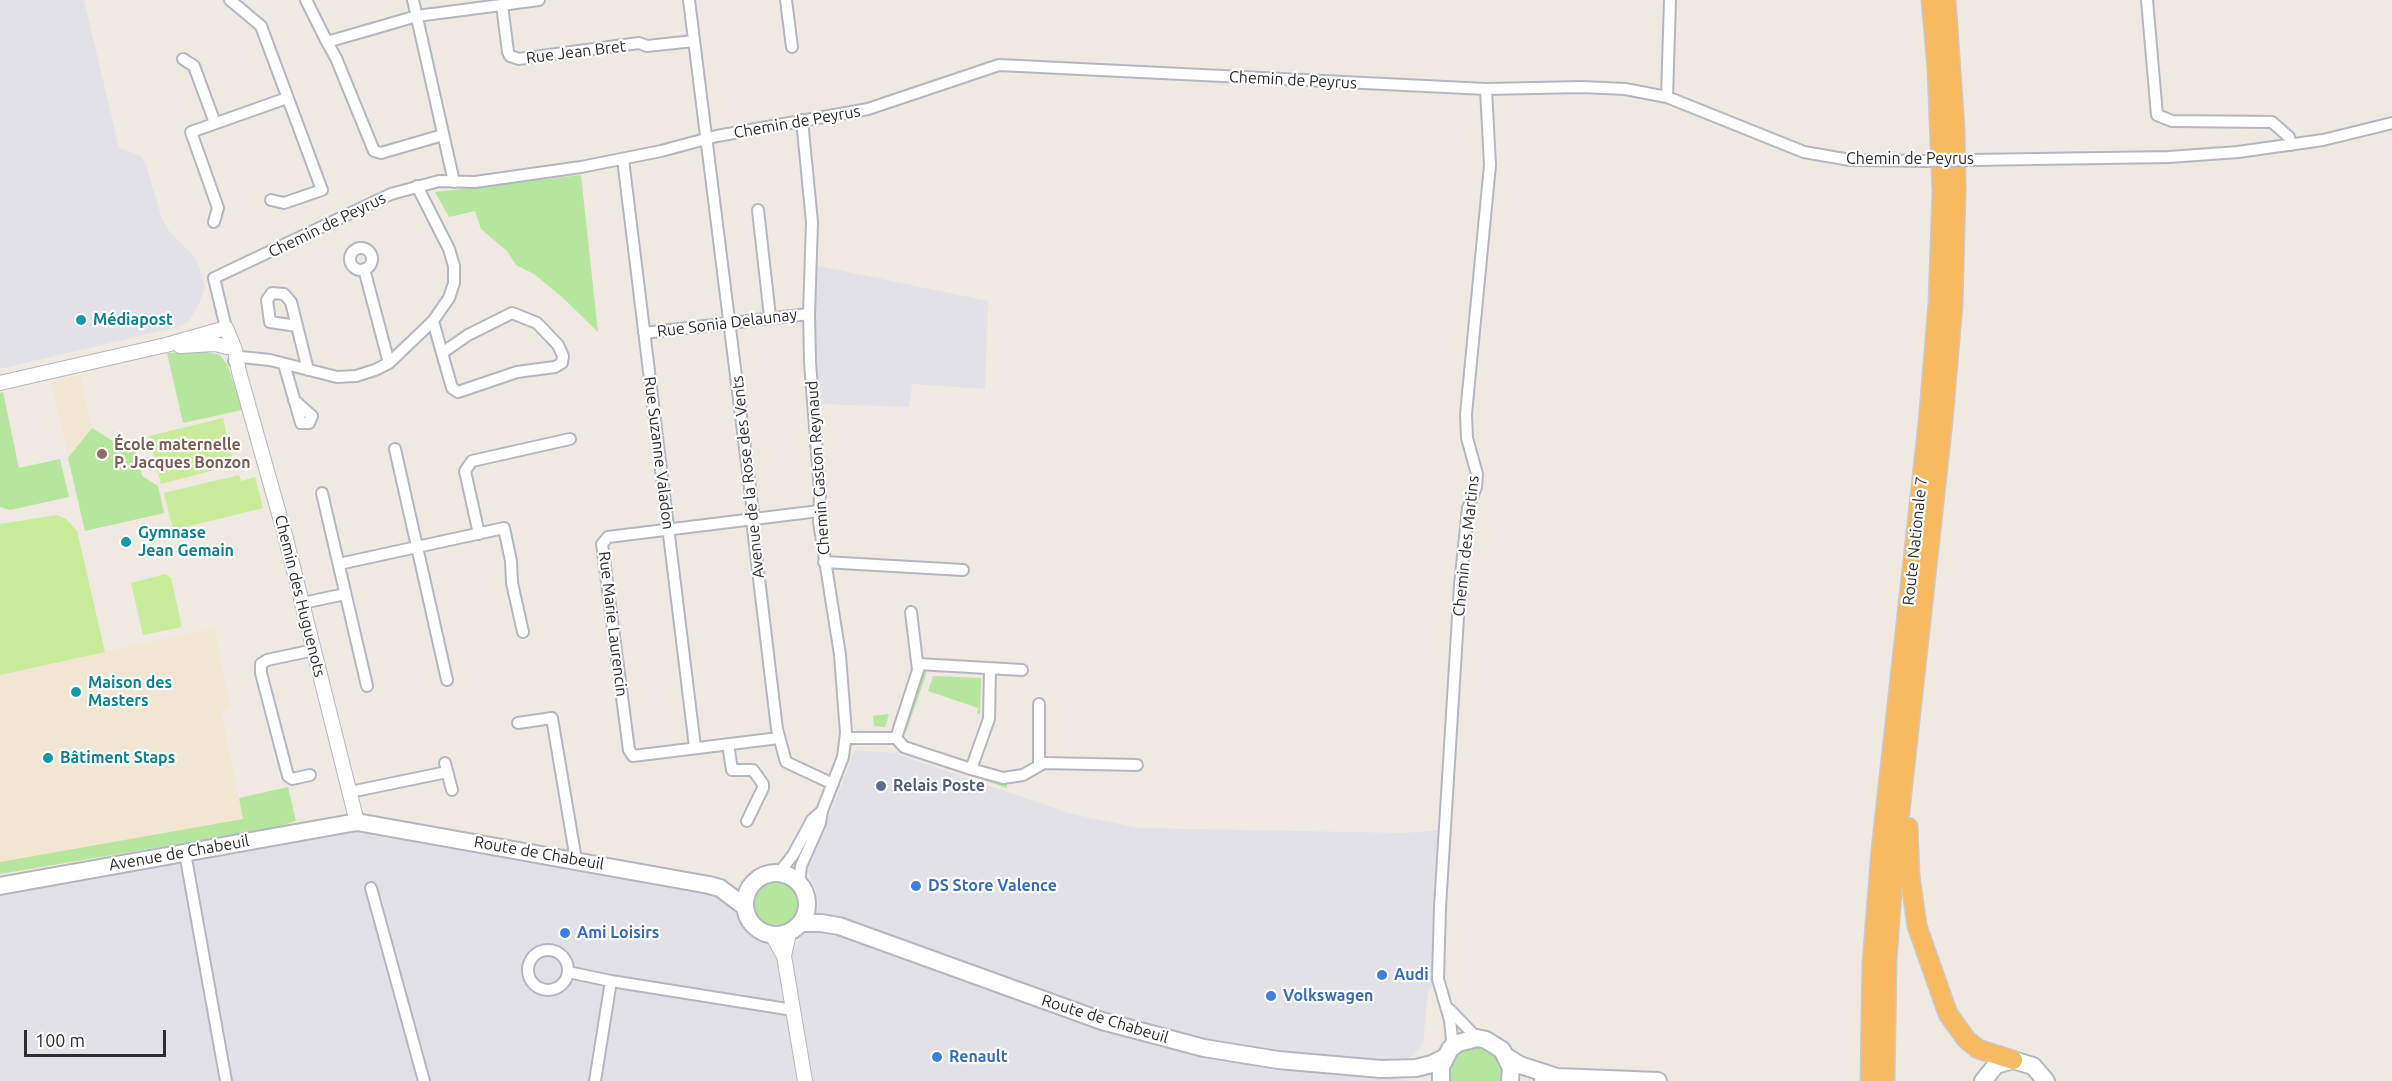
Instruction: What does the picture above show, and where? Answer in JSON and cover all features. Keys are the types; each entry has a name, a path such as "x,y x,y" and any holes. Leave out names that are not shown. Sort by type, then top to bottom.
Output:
{"highway":[{"name":"Route Nationale 7","path":"1870,1081 1872,963 1881,850 1928,424 1938,303 1942,192 1937,68 1930,0"},
{"name":"Route Nationale 7","path":"1885,1081 1888,940 1942,433 1953,304 1955,140 1946,0"},
{"path":"1906,759 1909,857 1914,907 1923,947 1941,998 1953,1024 1965,1039 1986,1053 2013,1060"}],"main road":[{"name":"Route de Chabeuil","path":"357,822 720,888 753,884"},
{"name":"Avenue de Chabeuil","path":"0,886 357,822"},
{"path":"778,874 785,875 799,884 807,904 787,930 765,934 754,926 745,907 753,884 760,878 778,874"},
{"name":"Route de Chabeuil","path":"720,888 745,907"},
{"name":"Route de Chabeuil","path":"807,904 839,926"},
{"name":"Route de Chabeuil","path":"787,930 821,922 839,926 1022,993 1139,1032 1204,1048 1381,1069"},
{"path":"1381,1069 1416,1068 1432,1064 1458,1043 1477,1038 1495,1044 1507,1057 1550,1079 1658,1081"},
{"path":"1441,1081 1441,1067 1447,1053"},
{"path":"1507,1057 1511,1068 1510,1081"},
{"path":"1981,1080 1996,1065 2013,1060 2033,1066 2046,1081"},
{"path":"1381,1069 1432,1081"}],"street":[{"path":"230,0 261,26 322,190 284,202 271,200"},
{"path":"306,0 336,58 374,151 381,153 443,135"},
{"path":"413,0 454,182"},
{"path":"327,42 417,16 538,0"},
{"name":"Avenue de la Rose des Vents","path":"689,0 730,321 779,738 786,762 833,784"},
{"path":"786,0 792,47"},
{"path":"1667,97 1670,0"},
{"path":"2147,0 2157,115 2172,121 2272,122 2289,137 2291,145"},
{"name":"Rue Jean Bret","path":"502,5 508,52 510,56 519,59 639,44 647,46 694,41"},
{"path":"183,60 194,66 215,123"},
{"name":"Chemin de Peyrus","path":"213,278 382,198 417,186 440,181 475,182 623,159 707,139 868,109 990,68 1008,65 1486,89 1625,88 1667,97 1804,152 1850,160 2169,157 2291,145 2392,123"},
{"name":"Chemin des Martins","path":"1447,1053 1452,1030 1438,979 1440,907 1460,585 1468,508 1476,487 1477,474 1467,438 1466,414 1490,165 1486,89"},
{"path":"214,222 218,208 191,132 287,98"},
{"name":"Chemin Gaston Reynaud","path":"799,884 801,866 820,824 822,811 843,757 846,738 840,655 819,511 820,492 810,362 812,222 802,120"},
{"name":"Rue Suzanne Valadon","path":"623,159 695,747"},
{"path":"237,364 270,360 337,377 356,376 389,363 434,321 449,298 454,283 454,266 449,249 417,186"},
{"path":"758,210 770,317"},
{"path":"364,269 389,363"},
{"name":"Chemin des Huguenots","path":"213,278 225,338 237,364 303,603 357,822"},
{"path":"434,321 442,352 452,388 458,392 516,372 555,367 562,363 563,356 558,345 537,323 512,313 468,334 442,352"},
{"name":"Rue Sonia Delaunay","path":"644,333 730,321 809,314"},
{"path":"297,326 309,370"},
{"path":"0,383 166,345 225,338"},
{"path":"166,345 225,338"},
{"path":"284,364 294,400"},
{"path":"480,534 465,471 472,460 570,439"},
{"path":"395,449 447,680"},
{"path":"322,493 367,686"},
{"name":"Rue Marie Laurencin","path":"779,738 633,756 629,750 602,544 609,537 819,511"},
{"path":"339,564 504,528 522,632"},
{"path":"825,562 963,570"},
{"path":"303,603 345,594"},
{"path":"896,738 918,670 911,612"},
{"path":"310,775 292,779 288,776 261,673 261,664 267,660 314,650"},
{"path":"918,664 1022,670"},
{"path":"971,768 989,719 990,669"},
{"path":"1039,704 1039,764"},
{"path":"518,723 552,718 576,860"},
{"path":"846,738 896,738 904,747 1004,778 1023,775 1039,764 1137,765"},
{"path":"728,744 732,770"},
{"path":"350,792 446,767 452,789"},
{"path":"720,772 753,770 763,784 747,821"},
{"name":"Chemin Gaston Reynaud","path":"778,874 793,855 812,820 822,811"},
{"path":"185,853 226,1081"},
{"path":"371,888 424,1081"},
{"path":"787,930 784,956 805,1081"},
{"path":"568,972 793,1010"},
{"path":"595,1081 611,981"},
{"name":"Chemin des Martins","path":"1445,1004 1477,1038"}],"shaded area":[{"path":"0,0 84,0 119,148 141,156 146,165 162,219 169,231 194,256 200,269 205,288 188,322 178,327 0,369"},
{"path":"814,265 988,301 985,389 912,384 909,407 818,404 812,363"},
{"name":"École maternelle P. Jacques Bonzon","path":"80,375 92,428 129,451 135,449 142,476 158,486 164,513 85,531 51,382"},
{"path":"214,628 231,709 221,712 243,819 0,862 0,675"},
{"path":"855,750 893,753 1072,814 1140,828 1404,833 1445,830 1438,979 1428,991 1423,1044 1411,1057 1373,1067 1372,1075 1411,1081 0,1081 0,888 352,827 711,890 736,904 742,921 771,949 795,948 802,934 813,927 818,906 817,895 808,870"}],"green space":[{"path":"581,175 598,332 534,274 516,265 507,251 481,229 475,211 449,217 435,192"},
{"path":"203,351 220,355 228,366 242,410 183,423 167,353"},
{"path":"3,392 19,468 60,459 69,497 10,510 0,507 0,393"},
{"path":"223,418 234,465 161,484 149,436"},
{"name":"École maternelle P. Jacques Bonzon","path":"92,428 129,451 135,449 142,476 158,486 164,513 85,531 68,458"},
{"path":"239,475 241,481 255,477 263,508 173,530 164,493"},
{"path":"57,515 66,519 77,531 105,652 0,675 0,524"},
{"path":"165,574 171,578 182,627 143,635 131,583"},
{"path":"926,670 906,732 903,731 922,674"},
{"path":"933,676 981,678 980,714 977,713 978,708 928,691"},
{"path":"889,714 885,727 874,726 873,716"},
{"path":"903,751 1007,782 1007,788 899,752"},
{"path":"288,787 296,821 273,828 0,874 0,862 243,819 239,798"},
{"path":"776,879 794,886 801,904 794,922 776,929 758,922 751,904 758,886"},
{"path":"1480,1045 1496,1053 1503,1070 1502,1081 1450,1081 1449,1069 1455,1055 1462,1049"}],"place":[{"name":"Médiapost","path":"81,320"},
{"name":"École maternelle P. Jacques Bonzon","path":"102,454"},
{"name":"Gymnase Jean Gemain","path":"126,542"},
{"name":"Maison des Masters","path":"76,692"},
{"name":"Bâtiment Staps","path":"48,758"},
{"name":"Relais Poste","path":"881,786"},
{"name":"DS Store Valence","path":"916,886"},
{"name":"Ami Loisirs","path":"565,933"},
{"name":"Audi","path":"1382,975"},
{"name":"Volkswagen","path":"1271,996"},
{"name":"Renault","path":"937,1057"}]}
